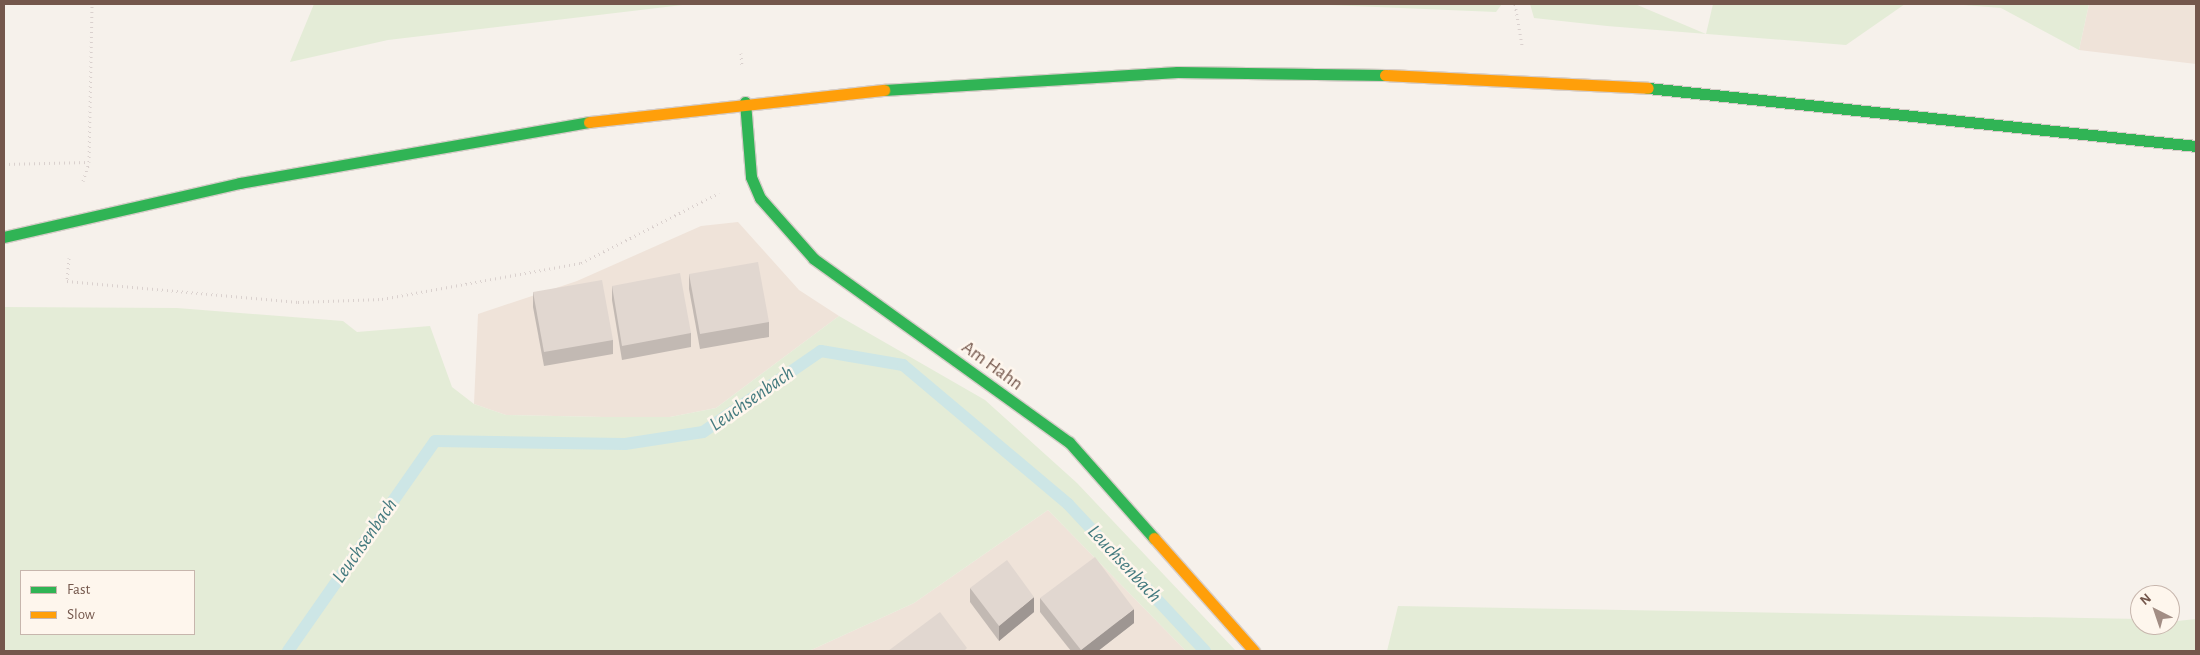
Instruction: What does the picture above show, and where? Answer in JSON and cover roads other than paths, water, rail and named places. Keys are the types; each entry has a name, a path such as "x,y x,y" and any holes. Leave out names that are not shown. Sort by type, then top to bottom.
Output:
{"main road":[{"path":"4,236 71,220 396,153 745,102 944,83 1177,72 1405,74 1611,84 2196,146"},
{"name":"Am Hahn","path":"745,102 751,177 760,198 814,259 1069,442 1254,651"}],"waterway":[{"name":"Leuchsenbach","path":"288,651 435,441 625,444 703,432 821,351 903,365 1068,504 1205,651"}]}
